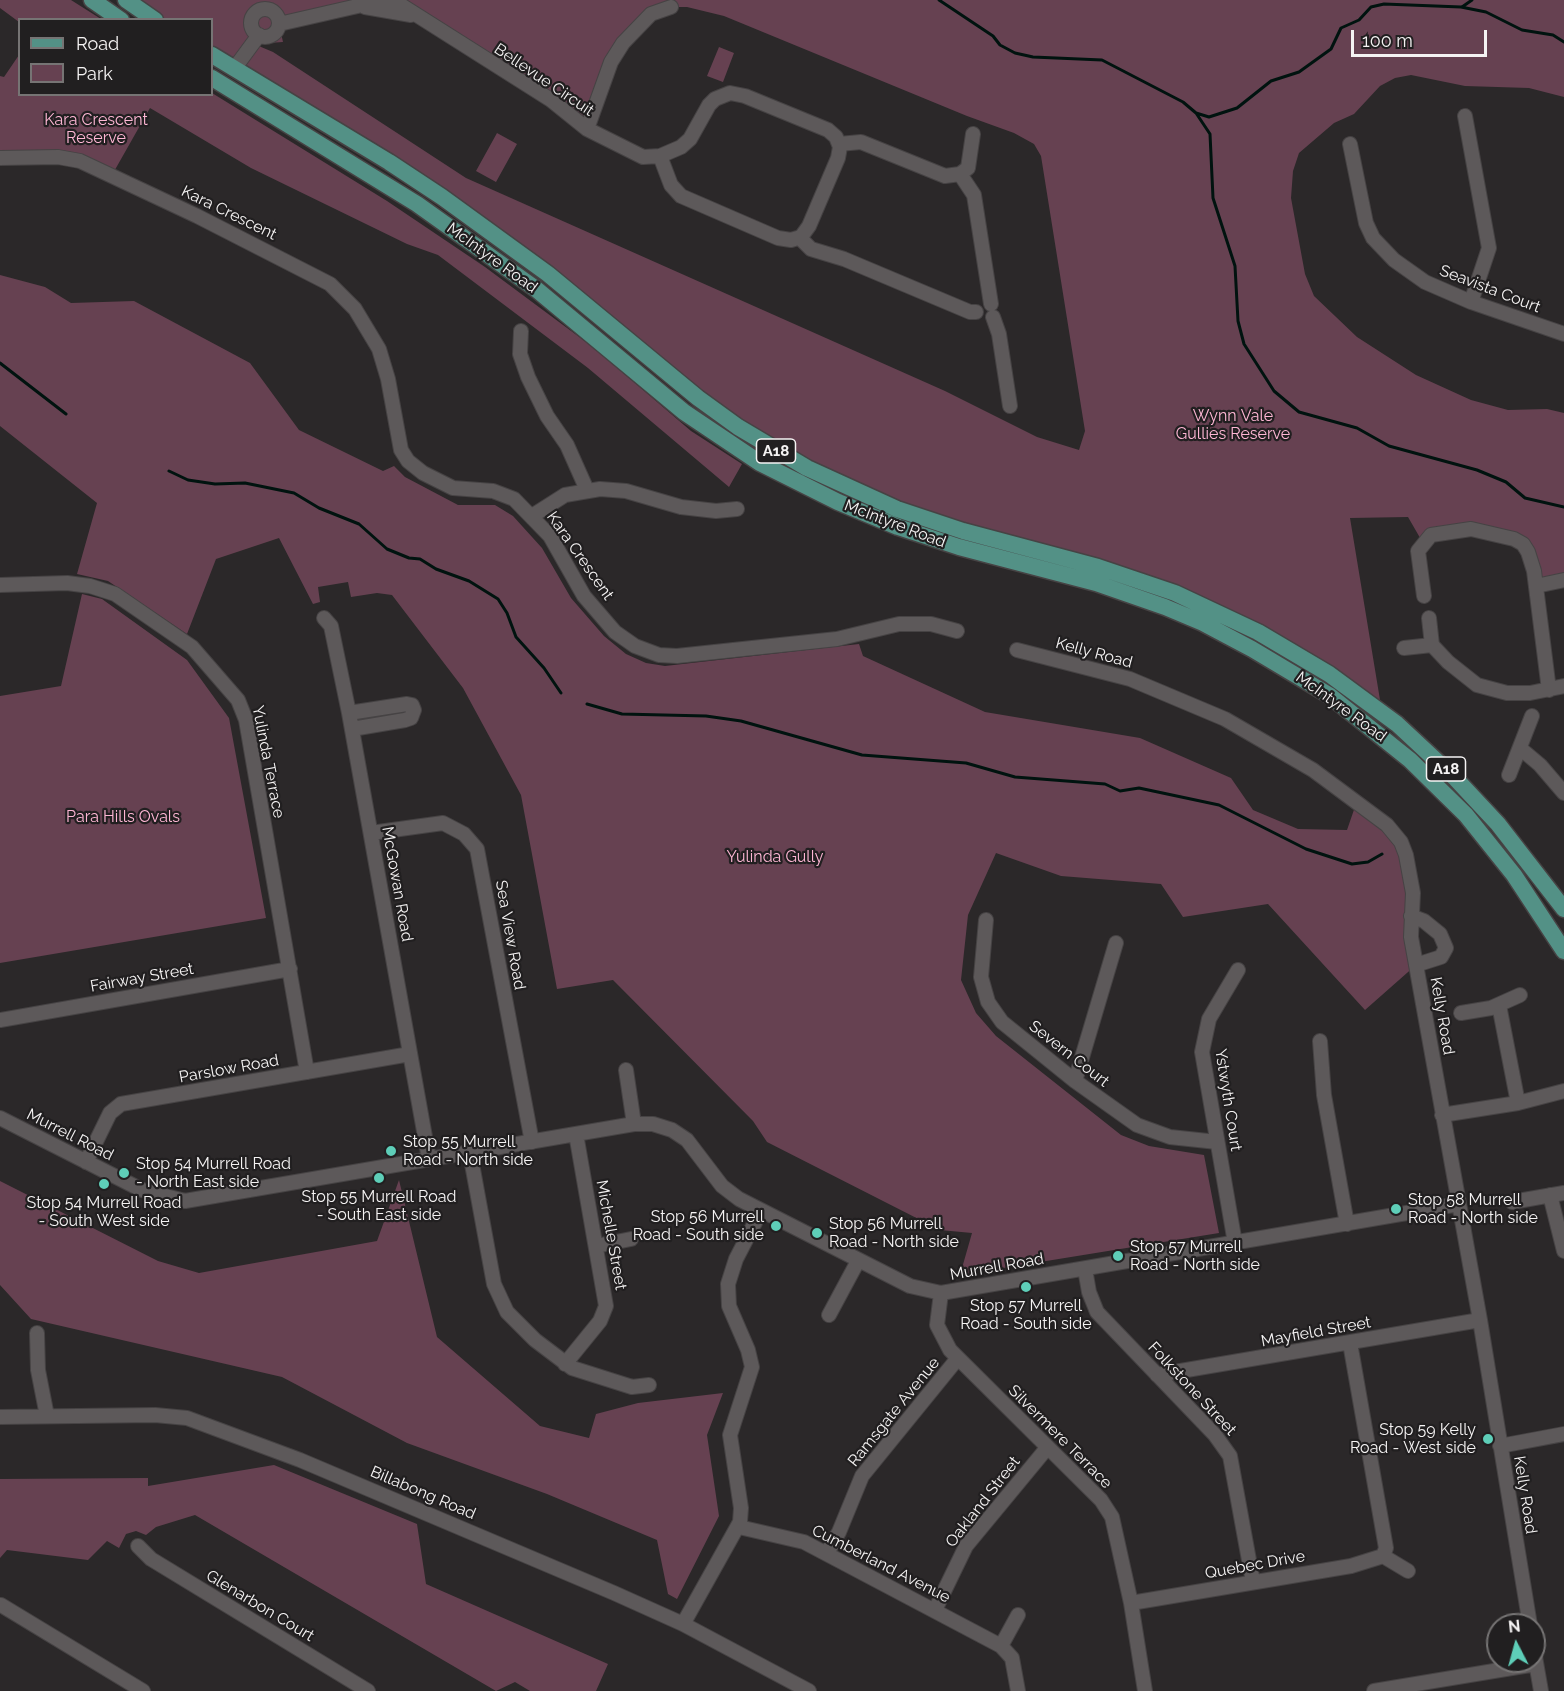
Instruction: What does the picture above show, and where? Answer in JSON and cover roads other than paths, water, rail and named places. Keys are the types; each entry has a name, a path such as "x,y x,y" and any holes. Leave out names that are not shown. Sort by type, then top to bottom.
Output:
{"main road":[{"path":"92,0 118,18"},
{"path":"126,0 152,18"},
{"name":"McIntyre Road","path":"213,56 389,162 461,210 549,274 698,398 738,427 797,463 897,509 963,531 1098,567 1175,593 1258,632 1329,674 1397,724 1449,772 1498,824 1564,909"},
{"path":"213,73 234,69 243,97"},
{"name":"McIntyre Road","path":"213,79 382,180 435,216 536,289 684,412 760,463 838,502 898,527 959,547 1096,583 1165,607 1203,623 1321,689 1393,745 1466,815 1514,875 1564,951"}],"street":[{"name":"Bellevue Circuit","path":"279,24 385,0 401,5 551,100 587,129 644,157 660,156"},
{"path":"260,5 272,10 277,15 279,24 277,32 271,36 259,35 251,23 260,5"},
{"name":"Bellevue Circuit","path":"360,6 416,16"},
{"path":"587,129 611,62 623,43 651,14 672,7"},
{"path":"234,69 259,35"},
{"path":"730,93 745,96 828,130 839,144 840,153 809,226 800,238 784,240 681,195 671,185 660,156 681,147 690,139 709,105 715,99 730,93"},
{"path":"1466,116 1489,248 1471,302"},
{"path":"839,144 861,142 945,176 960,174 968,168 973,134"},
{"name":"Seavista Court","path":"1350,144 1365,223 1372,238 1394,260 1425,282 1471,302 1564,334"},
{"name":"Kara Crescent","path":"0,158 58,157 80,161 326,281 355,309 379,349 388,379 401,450 408,461 423,473 453,488 505,495 532,516 554,542 579,589 615,632 634,646 650,652 677,656 825,640 912,623 939,625 957,632"},
{"path":"960,174 974,195 1010,406"},
{"path":"800,238 811,249 844,259 970,312 976,312 980,318 986,320 992,310"},
{"path":"521,331 520,354 528,377 547,416 567,445 587,490"},
{"path":"532,516 560,497 587,490 626,490 667,504 699,510 737,509"},
{"path":"1425,596 1418,551 1431,535 1448,530 1471,529 1523,543 1532,561 1549,690"},
{"path":"1536,586 1564,580"},
{"name":"Yulinda Terrace","path":"0,585 67,583 90,586 115,594 192,646 242,707 307,1072"},
{"name":"McGowan Road","path":"324,618 331,626 349,713 429,1159"},
{"path":"1429,618 1432,645 1448,662 1477,685 1507,693 1549,690 1564,686"},
{"path":"1404,648 1432,645"},
{"name":"Kelly Road","path":"1017,650 1118,675 1152,687 1225,719 1313,770 1382,820 1395,833 1406,855 1413,893 1410,929 1480,1320 1528,1613"},
{"path":"349,713 407,704 412,705 414,710 413,716 405,720 352,729"},
{"path":"1509,775 1532,716"},
{"path":"1521,749 1540,765 1564,793"},
{"name":"Sea View Road","path":"371,833 443,823 464,834 477,849 532,1142"},
{"path":"1411,916 1428,924 1446,944 1445,953 1441,957 1416,965"},
{"name":"Severn Court","path":"986,920 981,966 984,991 988,1002 1007,1027 1137,1125 1170,1137 1217,1142"},
{"path":"1076,1081 1116,943"},
{"name":"Fairway Street","path":"0,1020 290,969"},
{"name":"Ystwyth Court","path":"1235,1243 1202,1052 1212,1012 1238,970"},
{"path":"1461,1013 1499,1005 1520,994"},
{"path":"1499,1005 1518,1103"},
{"path":"1320,1041 1324,1095 1347,1224"},
{"name":"Parslow Road","path":"86,1162 110,1113 121,1104 410,1054"},
{"path":"626,1070 634,1124"},
{"path":"1442,1115 1518,1103 1564,1090"},
{"name":"Murrell Road","path":"0,1118 149,1193 185,1201 634,1124 653,1124 680,1135 693,1147 723,1186 761,1211 910,1286 941,1293 1459,1204"},
{"name":"Michelle Street","path":"565,1364 600,1321 606,1309 606,1296 576,1134"},
{"path":"471,1153 491,1273 498,1298 519,1326 565,1364 617,1384 632,1387 649,1385"},
{"path":"1512,1202 1557,1194 1564,1251"},
{"path":"683,1624 739,1527 741,1508 730,1434 752,1367 748,1350 729,1306 728,1284 736,1259 761,1211"},
{"path":"596,1246 632,1239"},
{"path":"829,1314 858,1261"},
{"name":"Folkstone Street","path":"1085,1269 1089,1293 1097,1312 1215,1435 1230,1456 1253,1582"},
{"name":"Silvermere Terrace","path":"941,1293 938,1330 958,1358 1110,1513 1131,1603 1145,1691"},
{"name":"Mayfield Street","path":"1157,1375 1480,1320"},
{"path":"37,1334 38,1370 47,1416"},
{"path":"1350,1343 1386,1548 1383,1556 1408,1571"},
{"name":"Ramsgate Avenue","path":"827,1553 839,1532 862,1476 958,1358"},
{"name":"Billabong Road","path":"0,1417 155,1415 187,1418 372,1489 683,1624 809,1691"},
{"path":"1500,1446 1564,1434"},
{"name":"Oakland Street","path":"935,1610 966,1545 1047,1448"},
{"name":"Cumberland Avenue","path":"739,1527 804,1542 1002,1646"},
{"name":"Glenarbon Court","path":"138,1546 151,1558 368,1691"},
{"name":"Quebec Drive","path":"1131,1603 1363,1563 1383,1556"},
{"path":"1,1605 143,1691"},
{"path":"1018,1615 1002,1646 1012,1658 1018,1691"},
{"path":"1374,1691 1414,1688 1486,1670"},
{"path":"1538,1673 1541,1691"}],"waterway":[{"path":"939,0 993,36 1000,45 1015,53 1033,57 1102,60 1183,102 1196,113 1209,117 1237,108 1271,81 1299,72 1331,49 1341,28 1359,20 1371,7 1384,4 1461,7 1486,12 1522,30 1553,35 1564,42"},
{"path":"1462,7 1472,0"},
{"path":"1196,113 1210,134 1213,198 1235,266 1238,321 1244,344 1274,391 1299,412 1357,428 1389,446 1477,470 1506,482 1525,498 1564,507"},
{"path":"0,363 66,414"},
{"path":"169,471 188,480 215,484 245,483 294,493 319,508 359,524 387,549 409,558 420,559 436,569 469,581 498,599 507,613 516,637 544,668 561,693"},
{"path":"587,704 622,714 706,716 741,721 862,755 966,763 1015,777 1105,784 1120,791 1139,788 1219,805 1306,849 1352,864 1368,862 1382,854"}],"place":[{"name":"Stop 55 Murrell Road - North side","path":"391,1151"},
{"name":"Stop 54 Murrell Road - North East side","path":"124,1173"},
{"name":"Stop 55 Murrell Road - South East side","path":"379,1178"},
{"name":"Stop 54 Murrell Road - South West side","path":"104,1184"},
{"name":"Stop 58 Murrell Road - North side","path":"1396,1209"},
{"name":"Stop 56 Murrell Road - South side","path":"776,1226"},
{"name":"Stop 56 Murrell Road - North side","path":"817,1233"},
{"name":"Stop 57 Murrell Road - North side","path":"1118,1256"},
{"name":"Stop 57 Murrell Road - South side","path":"1026,1287"},
{"name":"Stop 59 Kelly Road - West side","path":"1488,1439"}],"park label":[{"name":"Kara Crescent Reserve","path":"96,129"},
{"name":"Wynn Vale Gullies Reserve","path":"1233,425"},
{"name":"Para Hills Ovals","path":"123,817"},
{"name":"Yulinda Gully","path":"775,857"}]}
